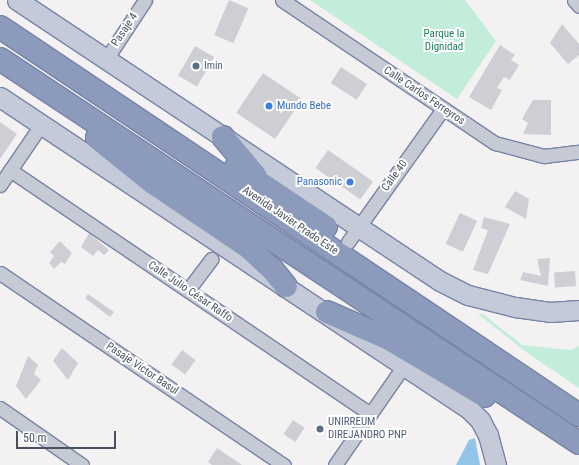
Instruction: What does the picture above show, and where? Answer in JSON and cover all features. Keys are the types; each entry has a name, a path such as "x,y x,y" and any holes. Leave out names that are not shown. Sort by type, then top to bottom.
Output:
{"highway":[{"name":"Avenida Javier Prado Este","path":"0,26 579,415"},
{"path":"0,59 579,443"},
{"path":"78,79 143,106 282,197 353,235 498,360"},
{"path":"40,86 120,158 261,258 286,286"},
{"path":"223,137 262,184"},
{"path":"282,197 332,211"},
{"path":"327,312 391,340 497,404 550,423"}],"main road":[{"path":"17,0 105,61 223,137 332,211 353,235 468,295 531,310 579,310"},
{"path":"0,97 327,312 476,414 488,435 496,465"}],"street":[{"name":"Pasaje 4","path":"105,61 146,0"},
{"name":"Calle Carlos Ferreyros","path":"282,0 495,143 544,156 579,152"},
{"path":"574,0 579,6"},
{"name":"Calle 40","path":"353,235 443,109"},
{"path":"0,185 41,125"},
{"name":"Calle Julio César Raffo","path":"10,170 370,414"},
{"path":"188,290 211,259"},
{"name":"Pasaje Víctor Basul","path":"0,273 284,465"},
{"path":"335,465 405,364"},
{"path":"0,408 82,465"}],"green space":[{"name":"Parque la Dignidad","path":"310,0 465,0 496,41 457,99"},
{"path":"478,314 483,314 522,345 571,350 579,346 579,388 526,352"}],"water":[{"path":"475,438 480,465 456,465 469,440"}],"building":[{"path":"229,0 248,8 233,43 214,35"},
{"path":"562,24 579,44 579,55 568,64 550,43"},
{"path":"500,45 515,55 511,60 519,65 510,80 504,77 497,88 502,90 491,110 469,97"},
{"name":"Imin","path":"195,46 214,57 197,86 178,75"},
{"path":"341,67 367,84 357,100 331,83"},
{"name":"Mundo Bebe","path":"263,73 302,99 275,139 236,113"},
{"path":"533,100 551,100 551,135 523,134 528,123 522,119"},
{"path":"0,122 17,134 0,159"},
{"path":"328,150 373,182 360,200 315,168"},
{"path":"515,191 529,199 526,219 505,207"},
{"path":"460,213 477,221 463,252 446,244"},
{"path":"484,217 510,224 488,274 473,270 488,230 481,228"},
{"path":"89,233 109,250 104,255 98,250 93,256 81,247"},
{"path":"60,241 72,253 65,264 61,262 54,269 49,263 54,256 50,252"},
{"path":"550,258 548,286 520,280 523,272 541,276 537,259"},
{"path":"575,271 576,286 555,287 554,272"},
{"path":"88,294 114,312 110,317 85,298"},
{"path":"62,348 78,363 68,380 53,361"},
{"path":"182,350 196,360 185,375 171,365"},
{"path":"28,356 38,365 34,374 41,380 26,399 16,386"},
{"path":"293,420 305,428 295,442 283,434"},
{"path":"217,448 242,465 212,465 208,462"}],"place":[{"name":"Imin","path":"196,66"},
{"name":"Mundo Bebe","path":"269,106"},
{"name":"Panasonic","path":"350,182"},
{"name":"UNIRREUM DIREJANDRO PNP","path":"320,429"}]}
